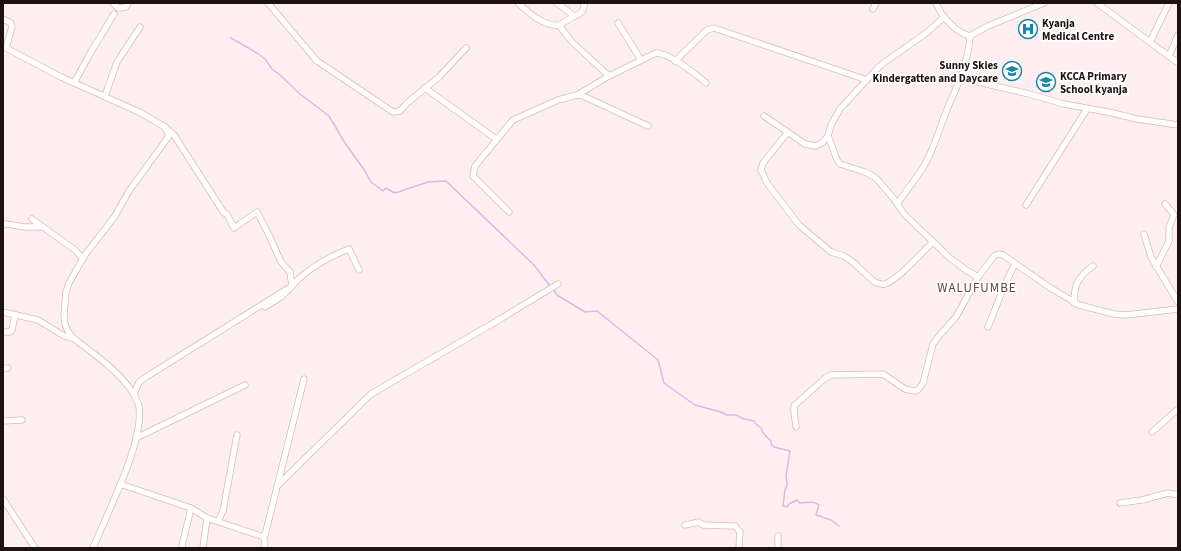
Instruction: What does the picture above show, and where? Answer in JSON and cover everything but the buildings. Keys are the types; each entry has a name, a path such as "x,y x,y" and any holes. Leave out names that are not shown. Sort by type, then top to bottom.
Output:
{"street":[{"path":"113,3 118,8 126,7 128,3"},
{"path":"268,3 317,61 393,112 400,111 407,102 439,77 466,48"},
{"path":"518,3 529,12 553,26 559,26 582,12 585,3"},
{"path":"557,3 574,16"},
{"path":"936,3 944,17 962,34 970,36 988,26 1044,3"},
{"path":"1097,3 1178,63"},
{"path":"1150,42 1169,3"},
{"path":"74,83 114,14"},
{"path":"764,116 787,133 810,146 820,145 828,136 831,125 837,114 882,64 925,34 944,17"},
{"path":"3,19 11,23 12,27 6,48 74,83 136,111 165,127 224,213 227,214 234,228 257,212 270,235 281,262 290,272 292,286"},
{"path":"618,23 641,60"},
{"path":"559,26 572,42 610,76"},
{"path":"104,96 116,62 140,28"},
{"path":"675,61 706,30 714,28 867,80"},
{"path":"898,204 926,161 961,78 969,52 970,36"},
{"path":"1169,56 1178,36"},
{"path":"509,212 473,176 475,166 513,120 558,100 577,95 610,76 656,53 660,53 675,61 706,83"},
{"path":"961,78 1087,109 1108,112 1144,121 1178,125"},
{"path":"425,88 496,139"},
{"path":"577,95 648,126"},
{"path":"1026,205 1087,109"},
{"path":"787,133 763,162 761,168 762,172 772,190 782,202 794,221 831,252 849,259 873,281 883,284 901,274 933,242"},
{"path":"93,548 127,468 136,438 139,415 138,403 134,394 124,381 73,338 68,331 65,324 64,315 66,292 75,271 83,259 115,216 129,191 171,136"},
{"path":"828,136 840,164 872,175 879,180 904,214 955,262 978,277"},
{"path":"1156,267 1169,241 1169,227 1174,216 1165,204"},
{"path":"32,219 75,250 83,259"},
{"path":"3,225 43,227"},
{"path":"1144,234 1151,257 1178,302"},
{"path":"265,307 281,297 299,278 314,267 349,249 359,270"},
{"path":"796,427 794,406 824,379 831,375 883,374 905,389 914,391 918,390 923,383 926,374 933,344 938,336 956,317 978,277 997,254 1002,254 1074,303 1126,315 1178,309"},
{"path":"988,327 1005,284 1016,264"},
{"path":"1074,303 1075,288 1082,274 1093,266"},
{"path":"277,486 371,394 558,284"},
{"path":"134,394 139,382 146,376 292,286"},
{"path":"3,312 38,320 64,336 73,338"},
{"path":"3,332 10,332 12,330 15,315"},
{"path":"264,548 263,536 266,533 304,379"},
{"path":"136,438 245,385"},
{"path":"1152,432 1178,409"},
{"path":"3,420 22,420"},
{"path":"218,521 223,511 237,435"},
{"path":"120,484 191,508 207,518 263,536"},
{"path":"1120,503 1147,499 1168,493 1178,495"},
{"path":"3,499 35,548"},
{"path":"182,546 191,508"},
{"path":"203,548 207,518"},
{"path":"685,525 699,522 702,525 735,526 740,532 739,548"},
{"path":"778,536 778,548"}],"waterway":[{"path":"231,38 265,59 272,69 300,94 329,116 371,182 383,191 386,188 395,193 428,182 446,181 534,265 550,286"},
{"path":"553,289 557,295 585,312 597,311 658,360 664,383 695,405 727,415 736,415 744,419 754,421 761,428 774,447 790,451 786,475 787,485 783,506 787,507 789,504 797,500 800,503 814,503 819,505 816,515 831,520 839,526"}],"place":[{"name":"Kyanja Medical Centre","path":"1028,29"},
{"name":"Sunny Skies Kindergatten and Daycare","path":"1012,71"},
{"name":"KCCA Primary School kyanja","path":"1046,82"}],"district":[{"name":"WALUFUMBE","path":"977,288"}]}
